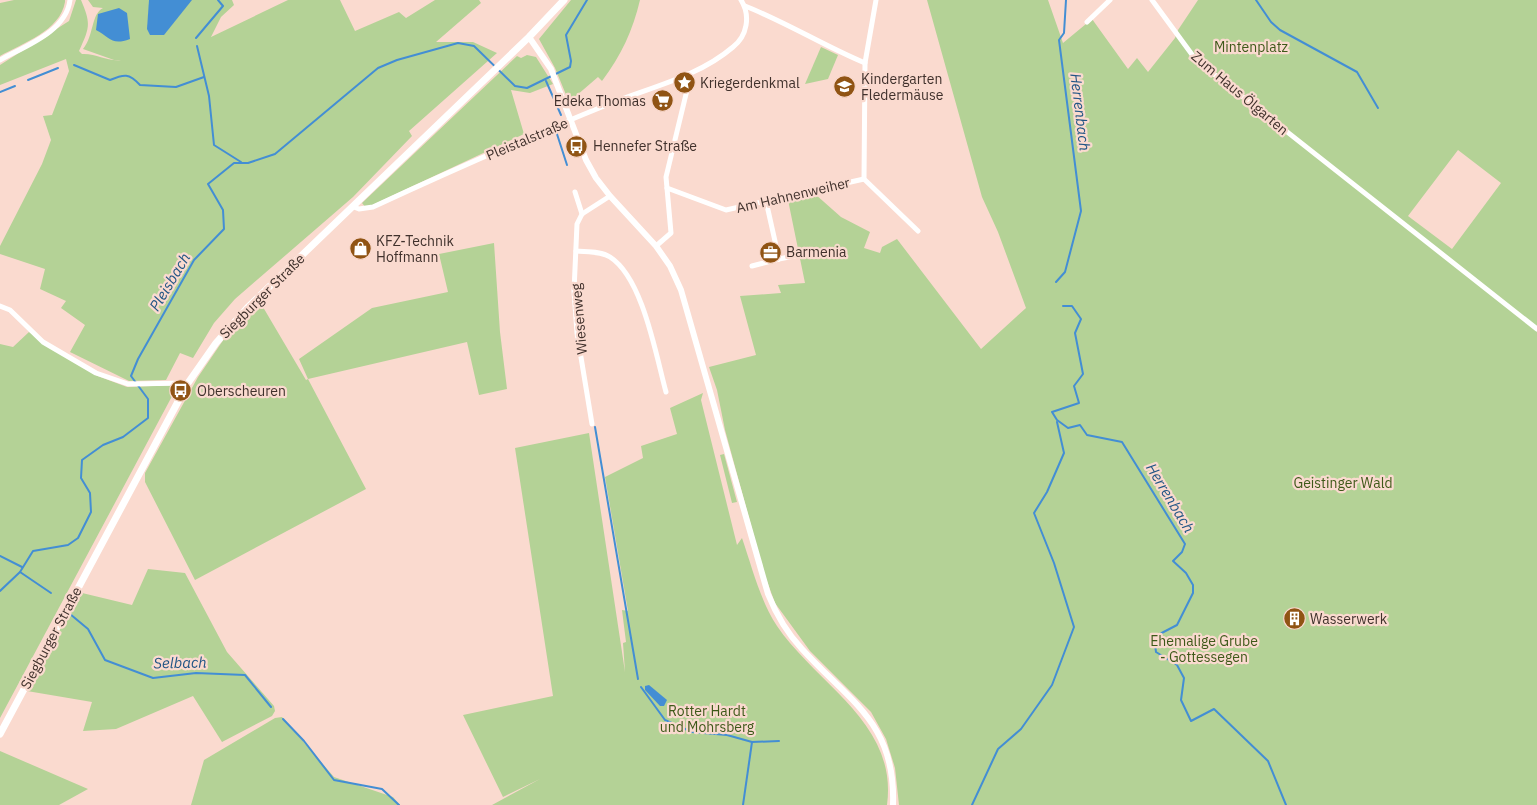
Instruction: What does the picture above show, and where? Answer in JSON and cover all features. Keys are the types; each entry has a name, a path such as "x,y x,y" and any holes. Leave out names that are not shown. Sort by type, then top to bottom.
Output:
{"main road":[{"name":"Siegburger Straße","path":"0,734 188,383 216,343 247,308 529,37 564,0"}],"street":[{"path":"0,60 60,24 69,8 70,0"},
{"name":"Pleistalstraße","path":"354,207 359,209 373,208 466,164 706,66 734,47 743,35 747,23 741,0"},
{"path":"876,0 865,63 864,179 918,232"},
{"path":"1086,22 1110,0"},
{"name":"Zum Haus Ölgarten","path":"1152,0 1196,60 1537,329"},
{"path":"744,6 773,16 835,51 865,63"},
{"path":"529,37 551,69 559,85 586,160 610,196 656,246 670,266 681,290 704,366 752,544 768,594 778,617 800,648 864,711 875,727 886,748 890,764 893,805"},
{"path":"656,246 671,233 666,177 688,86 687,74"},
{"name":"Am Hahnenweiher","path":"667,188 726,210 864,179"},
{"path":"575,192 582,214 610,196"},
{"path":"766,201 779,259"},
{"name":"Wiesenweg","path":"582,214 577,224 574,291 577,332 592,424"},
{"path":"576,251 598,253 610,257 629,278 648,324 666,392"},
{"path":"752,266 799,256"},
{"path":"0,306 10,310 43,342 96,373 128,384 188,383"}],"green space":[{"path":"14,0 65,0 65,2 62,12 48,28 29,41 0,56 0,3"},
{"path":"76,0 81,0 88,20 88,26 79,51 82,54 114,60 83,49 87,44 96,15 103,8 93,7 88,0 232,0 234,5 221,17 211,37 288,0 340,0 355,31 399,12 406,18 435,0 479,0 481,3 436,42 473,42 497,53 409,131 412,136 353,197 235,299 214,323 193,358 180,353 166,380 129,381 70,352 85,325 61,308 66,301 40,289 45,269 0,254 0,246 42,164 51,140 43,116 52,115 69,71 66,59 0,85 0,65 69,21"},
{"path":"571,0 640,0 626,42 609,72 602,81 598,77 569,102 555,68 539,39"},
{"name":"Geistinger Wald","path":"927,0 1048,0 1063,43 1092,19 1128,69 1137,58 1148,72 1175,38 1178,30 1198,0 1537,0 1537,805 899,805 895,768 886,739 871,712 810,651 775,603 764,573 725,430 717,390 709,367 756,355 740,296 781,293 778,285 805,283 788,200 815,194 841,217 870,232 864,248 880,253 882,247 897,239 981,349 1026,308 998,232 982,197","holes":["1458,150 1501,183 1452,249 1408,216"]},
{"path":"821,47 838,55 828,79 805,84"},
{"path":"527,55 536,57 553,84 530,93 511,90 524,134 366,208 362,203 517,56 521,58"},
{"path":"494,243 500,332 507,389 479,395 467,342 308,379 299,359 372,308 448,292 439,254"},
{"path":"260,302 306,380 308,379 366,489 195,580 145,482 145,473 198,377 224,339"},
{"path":"29,332 95,375 127,387 178,385 0,718 0,344 13,347"},
{"name":"Rotter Hardt und Mohrsberg","path":"703,393 701,400 737,545 742,538 761,594 777,626 868,728 880,751 887,776 887,805 492,805 540,779 503,797 463,715 553,696 515,448 589,433 625,672 623,643 626,642 622,610 628,611 605,477 643,458 641,446 677,434 670,408"},
{"path":"724,454 737,502 732,503 720,455"},
{"path":"148,569 185,573 227,652 274,706 275,711 272,716 222,742 193,696 116,729 83,731 92,702 27,691 78,592 132,605"},
{"path":"282,717 334,777 393,797 400,805 191,805 204,760 275,718"},
{"path":"0,751 88,789 59,805 0,805"}],"water":[{"path":"149,0 192,0 164,35 150,35 147,29"},
{"path":"119,8 127,13 130,39 119,42 111,40 96,30 98,14"},
{"path":"649,685 667,700 664,706 660,706 645,690 645,686"}],"waterway":[{"path":"196,38 223,6 218,0"},
{"name":"Pleisbach","path":"0,591 20,572 33,551 68,545 78,538 91,512 90,493 81,478 82,460 103,445 123,437 148,418 148,399 131,376 138,359 194,260 224,229 223,210 208,184 234,163 248,163 275,154 378,68 397,60 458,43 474,46 515,86 527,88 570,67 571,61 566,35 587,0"},
{"name":"Herrenbach","path":"1056,282 1065,272 1081,211 1059,40 1064,33 1066,0"},
{"path":"1256,0 1271,22 1280,30 1357,72 1378,108"},
{"path":"197,46 209,96 214,145 241,162"},
{"path":"74,65 110,80 123,76 133,78 140,85 176,87 204,77"},
{"path":"28,80 58,68"},
{"path":"546,81 561,115"},
{"path":"0,92 15,86"},
{"path":"556,131 567,165"},
{"name":"Herrenbach","path":"1063,306 1072,306 1081,319 1075,333 1083,374 1074,386 1079,403 1052,412 1057,420 1068,428 1080,425 1087,435 1122,442 1185,544 1182,552 1173,561 1186,573 1193,585 1193,593 1177,625 1154,637 1156,652 1177,665 1184,678 1181,700 1191,721 1214,709 1268,761 1286,805"},
{"path":"972,805 998,749 1021,729 1052,685 1074,627 1054,563 1034,513 1047,492 1064,453 1057,422"},
{"path":"595,427 638,679"},
{"path":"0,556 22,567"},
{"name":"Selbach","path":"20,572 51,593"},
{"name":"Selbach","path":"70,614 88,629 105,660 153,678 196,673 245,675 271,707"},
{"path":"641,687 665,720 692,732 727,735 752,742 779,741"},
{"name":"Selbach","path":"283,719 304,741 334,780 382,789 399,805"},
{"path":"743,805 752,742"}],"place":[{"name":"Kriegerdenkmal","path":"684,83"},
{"name":"Kindergarten Fledermäuse","path":"845,87"},
{"name":"Edeka Thomas","path":"662,101"},
{"name":"Hennefer Straße","path":"577,146"},
{"name":"KFZ-Technik Hoffmann","path":"360,249"},
{"name":"Barmenia","path":"770,252"},
{"name":"Oberscheuren","path":"181,391"},
{"name":"Wasserwerk","path":"1294,619"}],"park label":[{"name":"Mintenplatz","path":"1251,47"},
{"name":"Ehemalige Grube - Gottessegen","path":"1204,650"}]}
